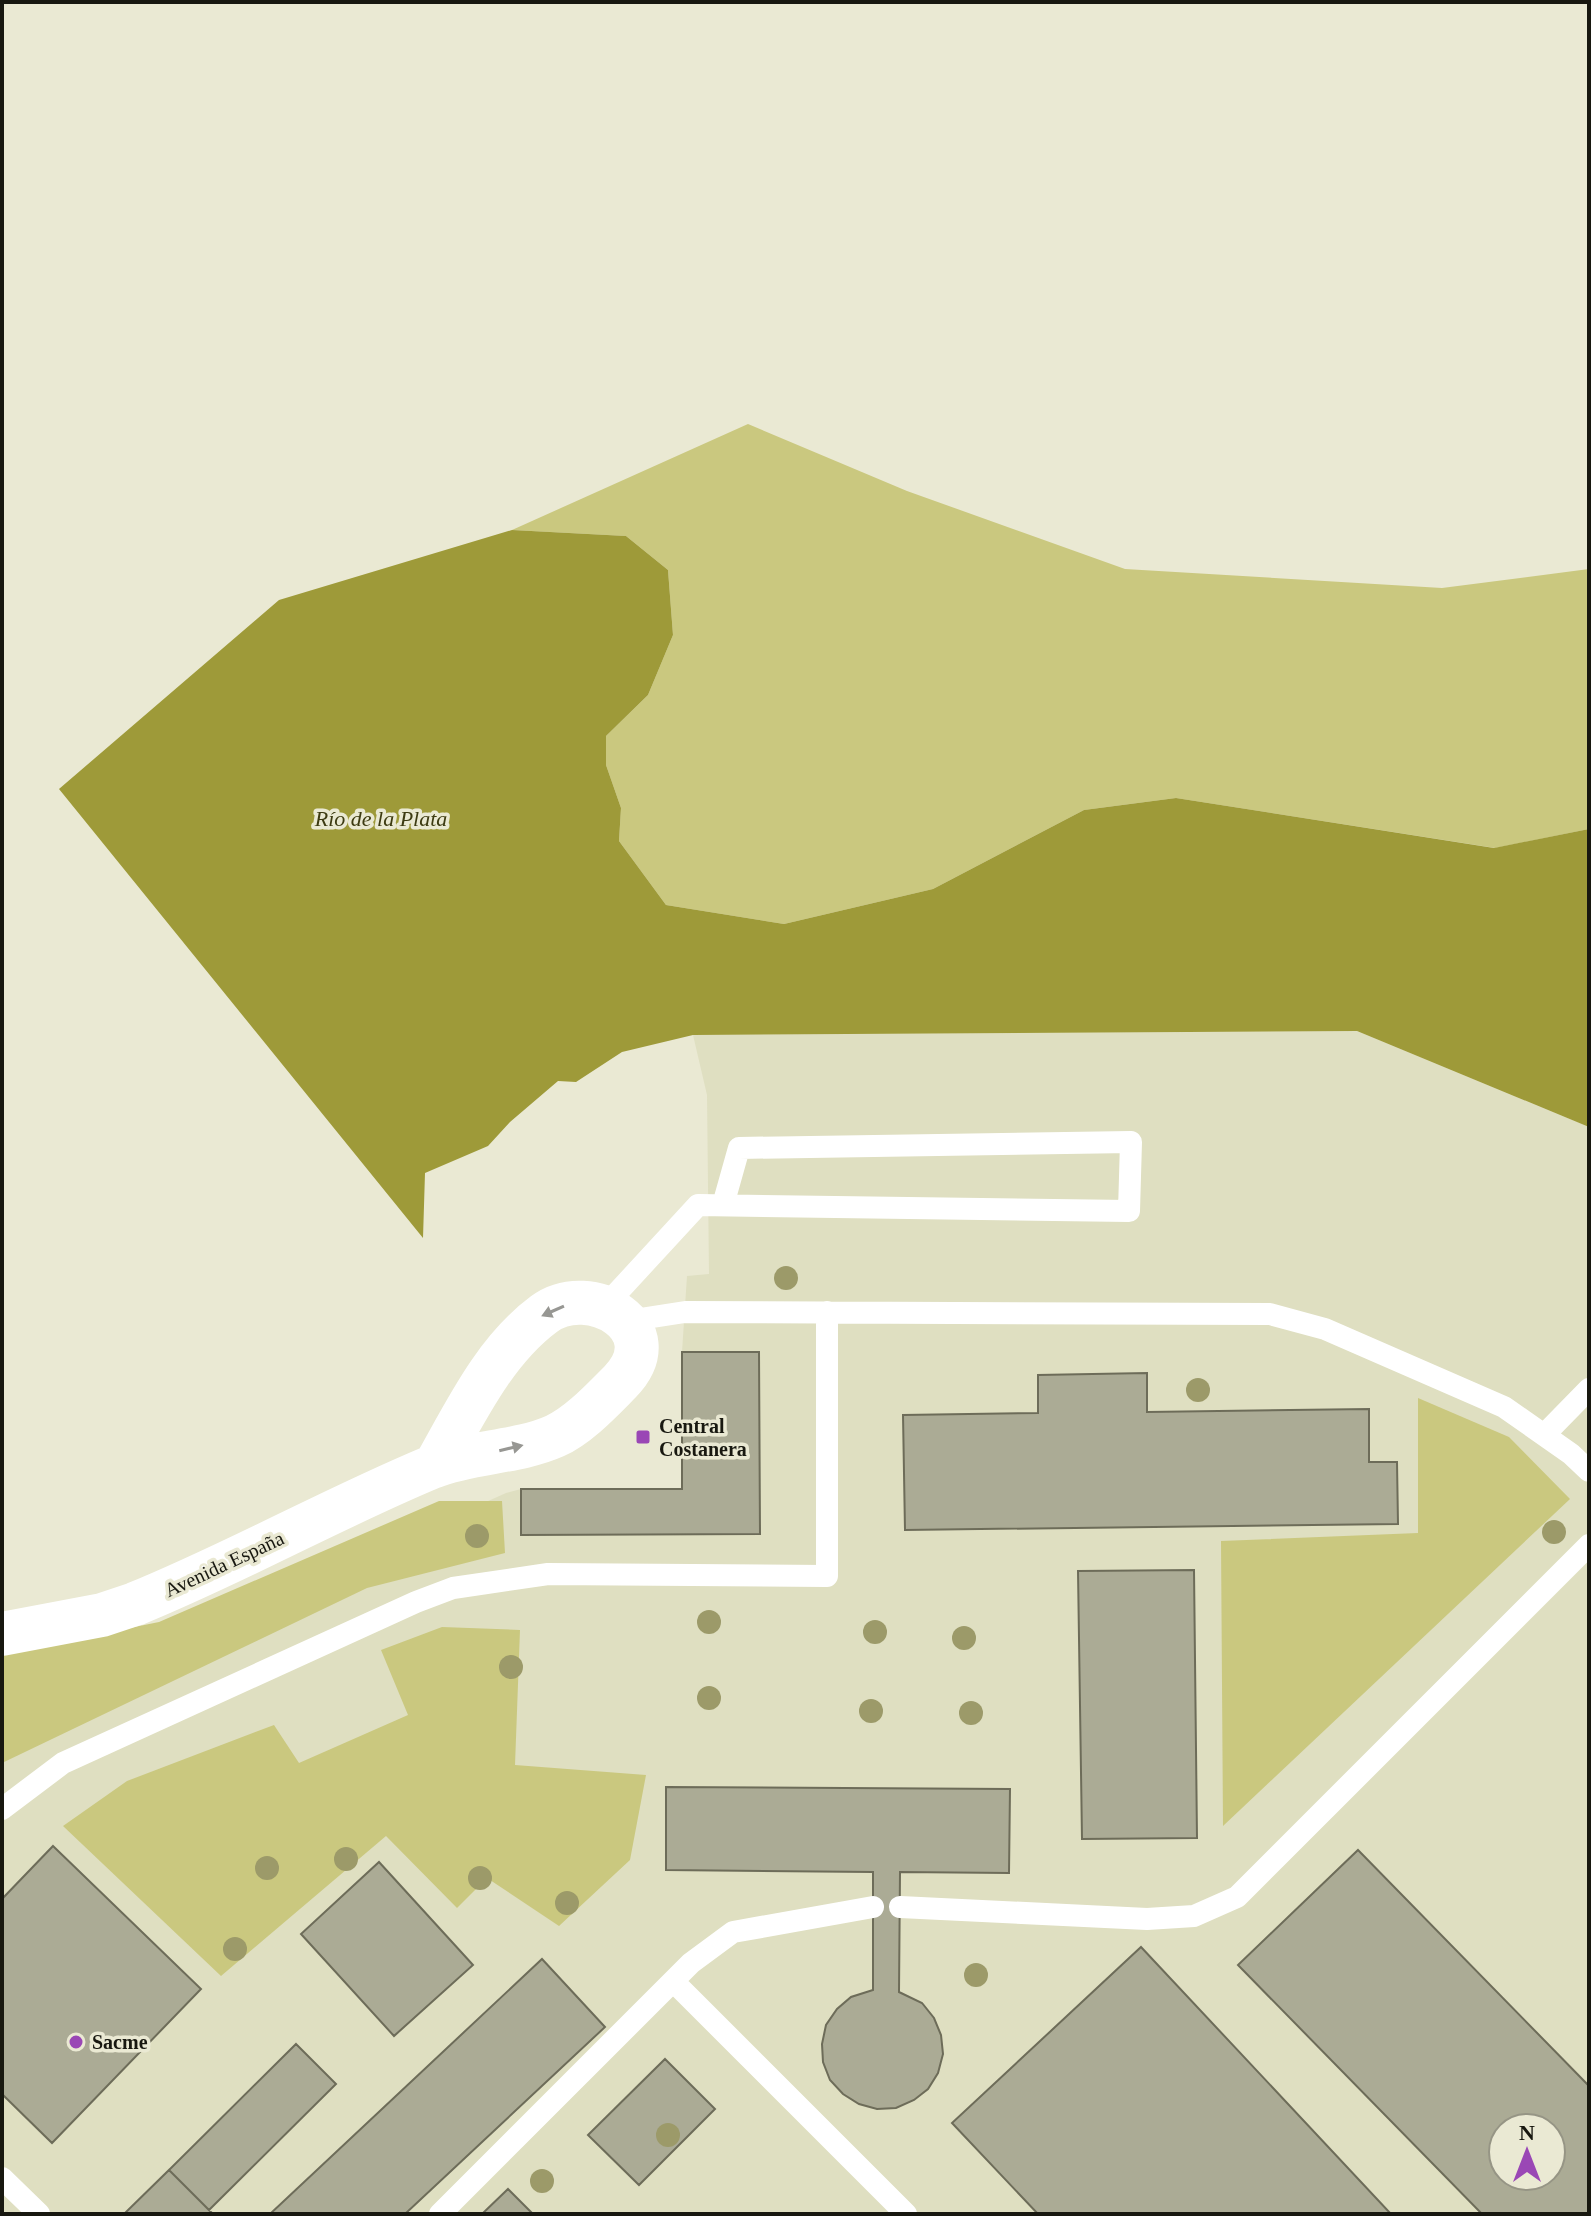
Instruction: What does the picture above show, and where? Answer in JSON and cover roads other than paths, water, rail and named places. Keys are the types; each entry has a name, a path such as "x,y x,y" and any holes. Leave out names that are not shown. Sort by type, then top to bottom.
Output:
{"street":[{"path":"435,1466 495,1365 544,1313 571,1305 615,1314"},
{"name":"Avenida España","path":"2,1634 102,1615 135,1604 435,1466 545,1440 564,1431 628,1373 636,1346 633,1330 615,1314"}],"lane":[{"path":"615,1314 698,1205 1129,1211 1131,1142 739,1148 723,1205"},
{"path":"2,1809 63,1763 453,1588 548,1574 827,1576 827,1312"},
{"path":"615,1314 1270,1314 1325,1329 1504,1407 1589,1471"},
{"path":"1544,1435 1589,1389"},
{"path":"900,1907 1147,1919 1194,1916 1237,1897 1589,1545"},
{"path":"440,2214 691,1963 733,1932 873,1907"},
{"path":"673,1981 906,2214"},
{"path":"2,2178 39,2214"}],"water":[{"name":"Río de la Plata","path":"512,530 626,536 668,570 673,635 648,695 606,736 606,765 621,808 619,841 666,905 784,924 933,889 1084,810 1176,798 1494,848 1589,829 1589,1127 1357,1031 693,1035 622,1052 576,1082 558,1081 510,1122 488,1146 425,1173 423,1238 59,789 279,600"}],"place":[{"name":"Central Costanera","path":"643,1437"},
{"name":"Sacme","path":"76,2042"}]}
